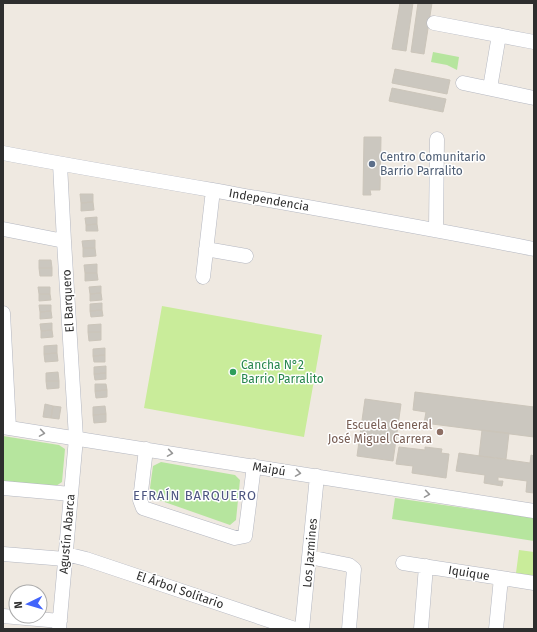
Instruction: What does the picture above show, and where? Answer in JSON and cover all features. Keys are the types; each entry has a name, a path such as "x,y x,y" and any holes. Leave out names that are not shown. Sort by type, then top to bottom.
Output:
{"street":[{"path":"434,23 534,42"},
{"path":"490,88 499,35"},
{"path":"463,83 534,98"},
{"path":"436,230 437,139"},
{"name":"Independencia","path":"3,153 436,230 534,249"},
{"name":"El Barquero","path":"60,164 76,438"},
{"path":"203,277 213,190"},
{"path":"3,229 64,241"},
{"path":"206,249 246,256"},
{"path":"3,313 6,427"},
{"name":"Maipú","path":"6,427 534,511"},
{"name":"Agustín Abarca","path":"59,625 76,438"},
{"path":"146,450 140,500 143,508 235,538 245,536 254,466"},
{"name":"Los Jazmines","path":"302,629 317,476"},
{"path":"3,488 71,494"},
{"name":"El Árbol Solitario","path":"3,554 86,558 294,629"},
{"path":"309,557 349,565 354,569 349,629"},
{"name":"Iquique","path":"403,563 534,583"},
{"path":"421,629 426,566"},
{"path":"496,629 501,578"},
{"path":"3,616 59,625"}],"green space":[{"path":"433,52 459,57 457,70 447,65 431,62"},
{"name":"Cancha N°2 Barrio Parralito","path":"162,306 322,335 304,437 144,408"},
{"path":"3,436 59,445 65,449 62,482 56,486 3,481"},
{"path":"161,462 235,475 240,480 236,520 230,525 156,499 150,488 153,466"},
{"path":"395,498 534,518 534,541 392,519"},
{"path":"519,550 534,552 534,576 516,573"}],"building":[{"path":"400,3 413,3 406,51 392,49"},
{"path":"418,3 432,3 424,54 411,52"},
{"path":"395,69 450,80 447,94 392,83"},
{"path":"392,88 446,99 443,112 389,101"},
{"name":"Centro Comunitario Barrio Parralito","path":"364,137 381,137 380,190 370,190 371,195 363,195"},
{"path":"80,194 93,194 93,202 81,203"},
{"path":"93,202 94,210 81,211 81,203"},
{"path":"97,217 97,224 86,225 85,218"},
{"path":"97,224 98,231 86,231 86,225"},
{"path":"95,240 95,248 83,248 82,241"},
{"path":"83,248 95,248 96,256 83,257"},
{"path":"39,260 51,260 52,268 39,268"},
{"path":"97,264 97,273 85,273 84,265"},
{"path":"39,268 52,268 52,276 40,276"},
{"path":"85,273 97,273 98,280 85,281"},
{"path":"101,286 101,293 90,294 89,287"},
{"path":"38,287 50,287 50,294 39,294"},
{"path":"101,293 102,300 90,301 90,294"},
{"path":"39,294 50,294 51,300 39,301"},
{"path":"102,303 102,310 90,311 90,304"},
{"path":"39,305 51,305 51,311 40,312"},
{"path":"102,310 103,316 91,317 90,311"},
{"path":"51,311 52,318 40,319 40,312"},
{"path":"52,323 52,330 41,331 40,324"},
{"path":"101,324 101,332 88,332 88,325"},
{"path":"52,330 53,337 41,338 41,331"},
{"path":"88,332 101,332 101,340 89,341"},
{"path":"57,345 57,353 44,354 44,346"},
{"path":"105,348 105,355 93,356 93,349"},
{"path":"57,353 58,361 45,362 44,354"},
{"path":"105,355 105,362 94,362 93,356"},
{"path":"106,366 106,373 94,374 94,367"},
{"path":"58,372 59,381 46,381 46,373"},
{"path":"106,373 106,379 95,380 94,374"},
{"path":"46,381 59,381 59,388 47,389"},
{"path":"95,384 106,384 107,390 95,391"},
{"path":"107,390 107,397 96,398 95,391"},
{"path":"415,392 534,407 534,437 424,423 426,412 413,410"},
{"path":"365,399 401,404 393,461 357,456"},
{"path":"45,404 53,406 51,418 43,417"},
{"path":"53,406 61,407 59,419 51,418"},
{"path":"105,406 106,414 93,415 93,407"},
{"path":"106,414 106,422 94,423 93,415"},
{"path":"482,430 509,433 506,459 479,456"},
{"path":"399,447 425,450 425,447 442,449 441,453 449,454 446,478 412,473 413,466 396,464"},
{"path":"459,453 530,463 531,455 534,456 534,493 526,492 527,481 498,477 498,481 503,481 502,486 484,483 485,475 456,471"}],"place":[{"name":"Centro Comunitario Barrio Parralito","path":"372,164"},
{"name":"Cancha N°2 Barrio Parralito","path":"233,372"},
{"name":"Escuela General José Miguel Carrera","path":"440,432"}],"district":[{"name":"EFRAÍN BARQUERO","path":"195,495"}]}
